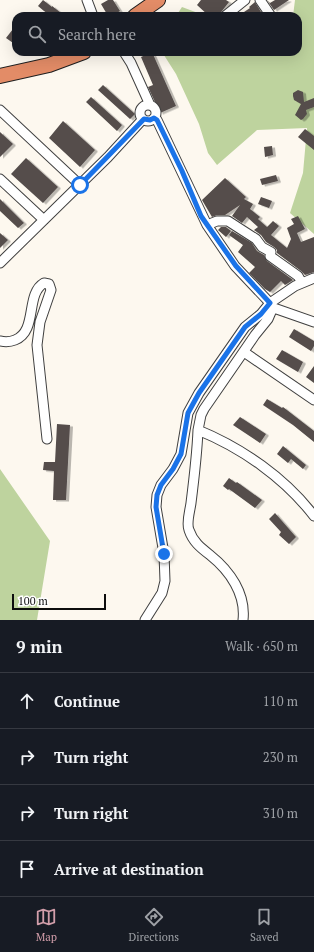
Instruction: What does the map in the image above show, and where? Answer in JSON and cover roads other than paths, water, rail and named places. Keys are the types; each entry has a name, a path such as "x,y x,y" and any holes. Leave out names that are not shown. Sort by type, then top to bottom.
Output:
{"highway":[{"path":"141,12 158,0"},
{"path":"153,12 168,0"},
{"path":"0,68 50,56"},
{"path":"0,76 49,65 73,56"}],"street":[{"path":"88,0 92,12"},
{"path":"230,12 245,0"},
{"path":"260,0 268,12"},
{"path":"127,56 150,105 156,110 154,118"},
{"path":"150,105 144,106 141,110 141,116 144,119 150,120 154,118"},
{"path":"0,110 80,185"},
{"path":"154,118 157,120 182,171 201,216 236,266 270,305 314,322"},
{"path":"2,259 80,185 144,119"},
{"path":"0,179 44,220"},
{"path":"206,224 217,221 228,221 256,239 262,247 271,252 270,256 298,276 302,283"},
{"path":"145,620 162,593 165,581 164,554 156,507 157,495 161,485 173,469 181,454 188,413 199,393 245,327 295,286 314,278"},
{"path":"0,341 10,342 23,335 28,326 38,289 46,282 49,284 51,290 40,322 37,345 47,439"},
{"path":"243,620 244,606 240,592 231,577 193,540 188,528 198,430 201,415 268,318 271,312 270,305"},
{"path":"244,352 314,400"},
{"path":"198,430 219,438 244,453 285,484 314,516"}]}
